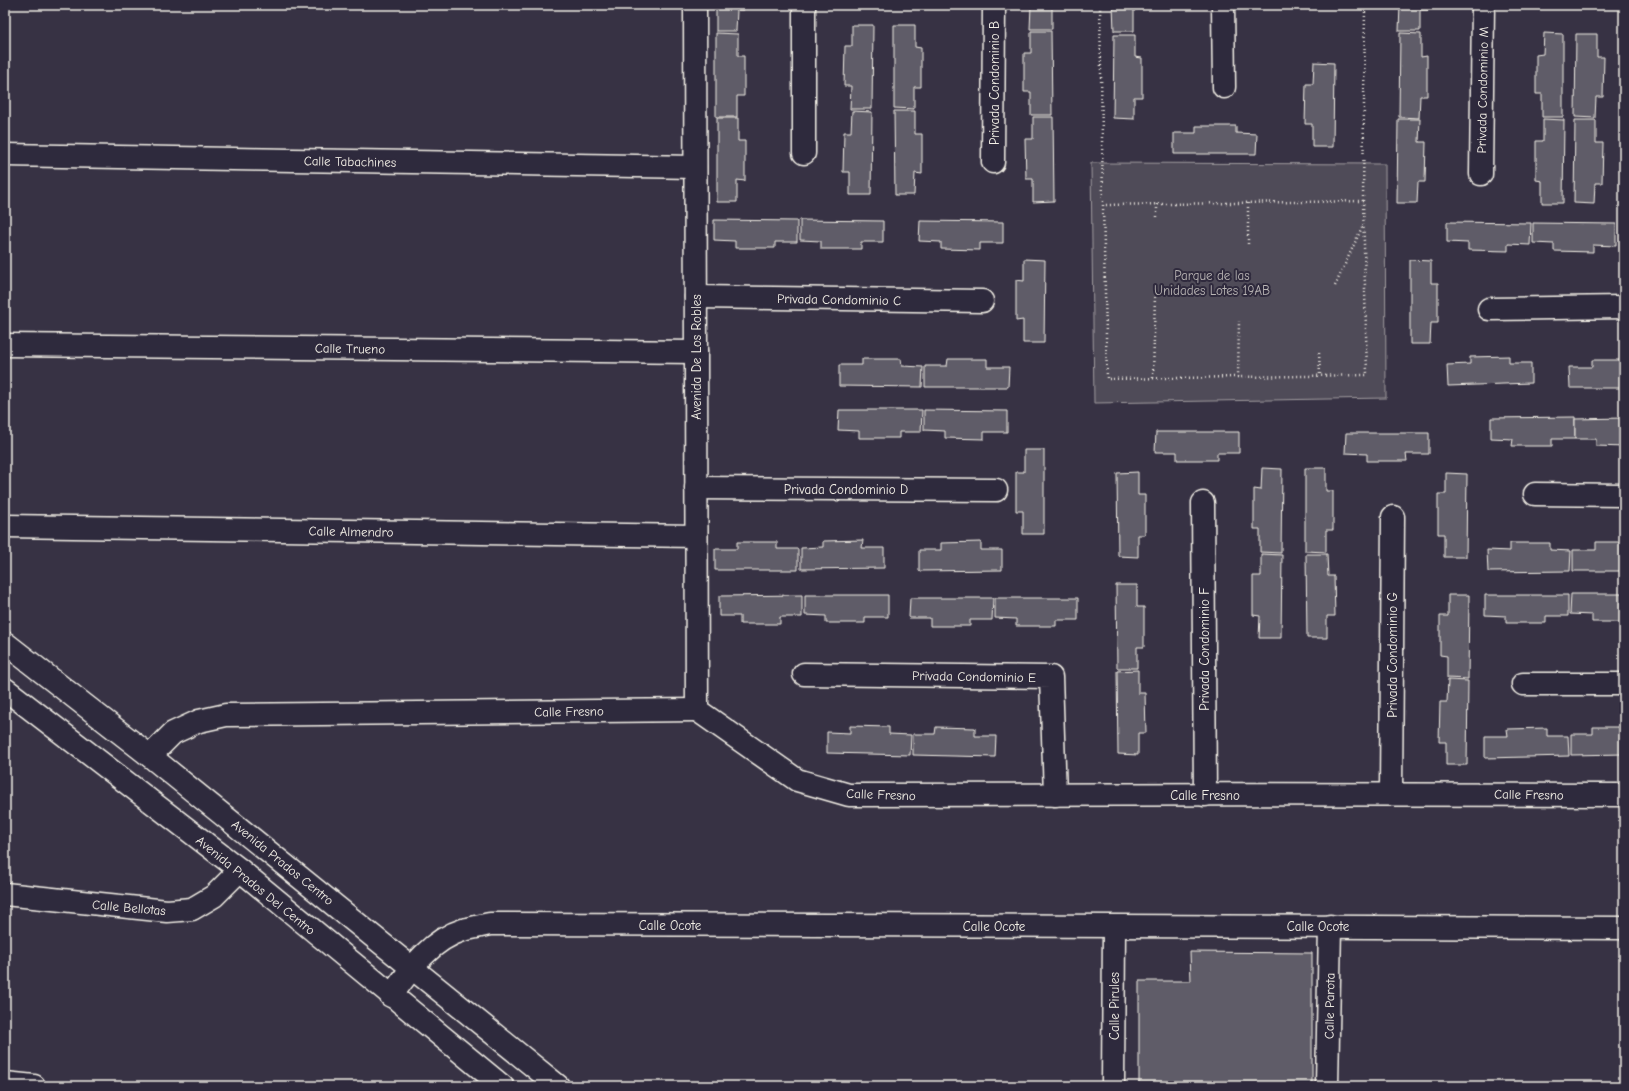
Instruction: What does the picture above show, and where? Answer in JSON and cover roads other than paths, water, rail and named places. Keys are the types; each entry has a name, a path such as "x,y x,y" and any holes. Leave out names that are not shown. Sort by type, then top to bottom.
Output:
{"street":[{"name":"Avenida De Los Robles","path":"695,5 697,710"},
{"path":"804,5 804,153"},
{"name":"Privada Condominio B","path":"994,5 994,162"},
{"path":"1223,5 1224,87"},
{"name":"Privada Condominio M","path":"1481,174 1483,5"},
{"name":"Calle Tabachines","path":"5,155 695,167"},
{"name":"Privada Condominio C","path":"696,297 982,301"},
{"path":"1489,309 1624,308"},
{"name":"Calle Trueno","path":"5,344 696,352"},
{"name":"Privada Condominio D","path":"696,488 996,490"},
{"path":"1535,494 1624,495"},
{"name":"Privada Condominio F","path":"1203,503 1205,795"},
{"name":"Privada Condominio G","path":"1391,793 1393,517"},
{"name":"Calle Almendro","path":"5,526 696,536"},
{"name":"Avenida Prados Centro","path":"5,643 150,756 558,1086"},
{"name":"Privada Condominio E","path":"804,674 1051,677 1055,795"},
{"path":"1523,684 1624,684"},
{"name":"Avenida Prados Del Centro","path":"5,689 240,870 502,1086"},
{"name":"Calle Fresno","path":"150,756 173,733 199,721 226,715 697,710 796,780 849,795 1205,795 1391,793 1624,795"},
{"name":"Calle Bellotas","path":"5,894 167,911 192,909 214,896 240,870"},
{"name":"Calle Ocote","path":"391,996 412,967 436,943 462,930 490,924 1624,928"},
{"name":"Calle Parota","path":"1327,1086 1330,926"},
{"name":"Calle Pirules","path":"1113,1086 1114,927"},
{"path":"5,1083 34,1086"}],"park label":[{"name":"Parque de las Unidades Lotes 19AB","path":"1212,282"}]}
